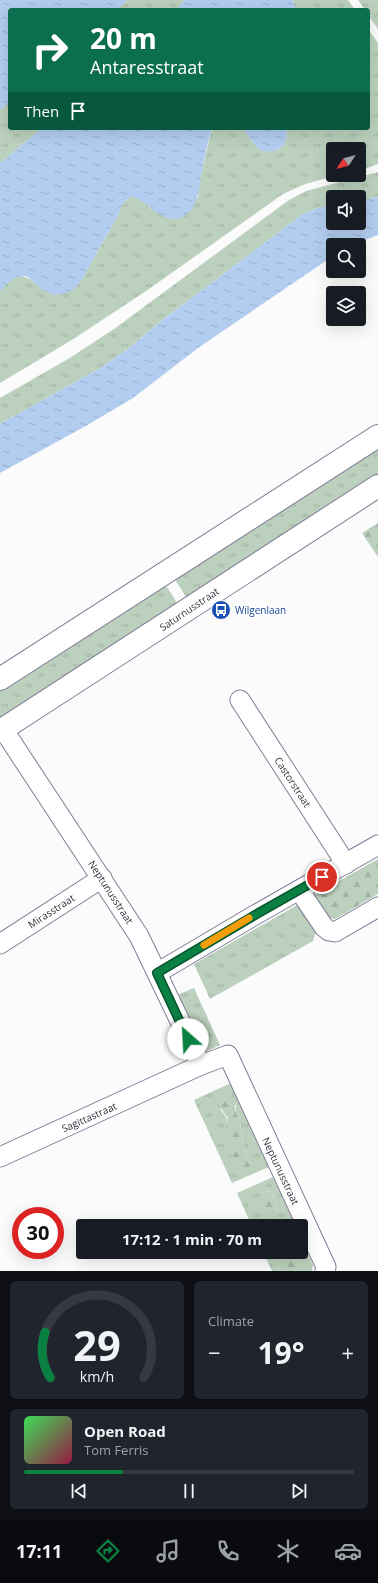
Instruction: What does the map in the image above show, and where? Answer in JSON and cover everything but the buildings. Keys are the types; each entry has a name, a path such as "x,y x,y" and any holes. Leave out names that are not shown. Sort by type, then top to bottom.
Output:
{"street":[{"path":"0,679 378,436"},
{"name":"Saturnusstraat","path":"2,730 378,486"},
{"name":"Castorstraat","path":"240,700 346,864"},
{"name":"Neptunusstraat","path":"2,730 102,878 139,936 201,1065"},
{"path":"157,973 255,915 378,846"},
{"name":"Mirasstraat","path":"0,944 102,878"},
{"path":"299,890 328,932 335,932 378,907"},
{"name":"Neptunusstraat","path":"178,1076 201,1065 228,1055 326,1267 325,1271"},
{"name":"Sagittastraat","path":"0,1157 178,1076"}],"green space":[{"path":"127,0 185,0 178,8 119,8"},
{"path":"292,0 348,0 354,8 294,8 295,4"},
{"path":"358,0 378,0 378,29 370,18 370,8 364,8"},
{"path":"370,32 378,43 378,164 366,168 366,142 326,142 326,178 305,184 283,194 149,289 75,338 0,383 0,290 6,284 12,280 22,277 32,280 43,290 82,279 117,217 123,203 131,196 142,200 151,209 198,198 199,183 212,130 244,130 253,143 278,150 286,141 287,130 370,130"},
{"path":"8,104 8,130 40,130 0,163 0,110"},
{"path":"378,172 378,197 366,200 366,190 326,190 326,206 317,208 303,214 164,319 129,348 102,367 0,424 0,398 68,359 114,329 289,200 306,191 340,182 366,182 366,175"},
{"path":"378,447 378,477 188,600 174,578"},
{"path":"378,523 378,557 362,533"},
{"path":"165,584 179,606 0,722 0,690"},
{"path":"378,859 378,894 335,919 327,918 314,895"},
{"path":"299,904 316,932 313,941 210,999 194,964"},
{"path":"194,988 220,1045 203,1053 177,995"},
{"path":"231,1083 269,1167 232,1183 194,1100","holes":["236,1105 236,1113 240,1123 243,1145 251,1165 226,1127 227,1119 220,1109"]},
{"path":"225,1093 229,1093 234,1100 236,1113 240,1123 243,1145 251,1165 247,1170 242,1172 233,1159 228,1148 225,1137 227,1119 217,1101"},
{"path":"273,1177 293,1219 279,1219 273,1195 270,1191 261,1193 260,1199 266,1219 249,1219 237,1193"},
{"path":"270,1191 273,1195 279,1219 266,1219 260,1199 261,1193"},
{"path":"308,1254 313,1265 312,1271 294,1271 298,1267 294,1259 308,1259"},
{"path":"266,1259 276,1259 279,1268 282,1271 272,1271"},
{"path":"276,1259 294,1259 298,1267 294,1271 282,1271 279,1268"}],"water":[{"path":"0,0 127,0 119,8 8,8 8,104 0,110"},
{"path":"185,0 292,0 295,4 294,8 178,8"},
{"path":"40,130 212,130 201,173 199,191 195,203 190,211 183,217 173,219 168,218 162,216 137,198 131,196 123,203 117,217 82,279 74,289 65,293 54,295 43,290 26,276 14,278 0,291 0,163"},
{"path":"244,130 287,130 286,141 282,147 272,151 268,152 261,150 251,140"},
{"path":"378,197 378,235 366,240 366,238 326,238 326,261 198,348 133,398 0,473 0,424 102,367 129,348 164,319 303,214 317,208 326,206 326,230 366,230 366,200"}],"slow traffic":[{"path":"204,945 249,918"}],"place":[{"name":"Wilgenlaan","path":"221,610"}],"route":[{"path":"188,1039 157,973 322,877"}]}
